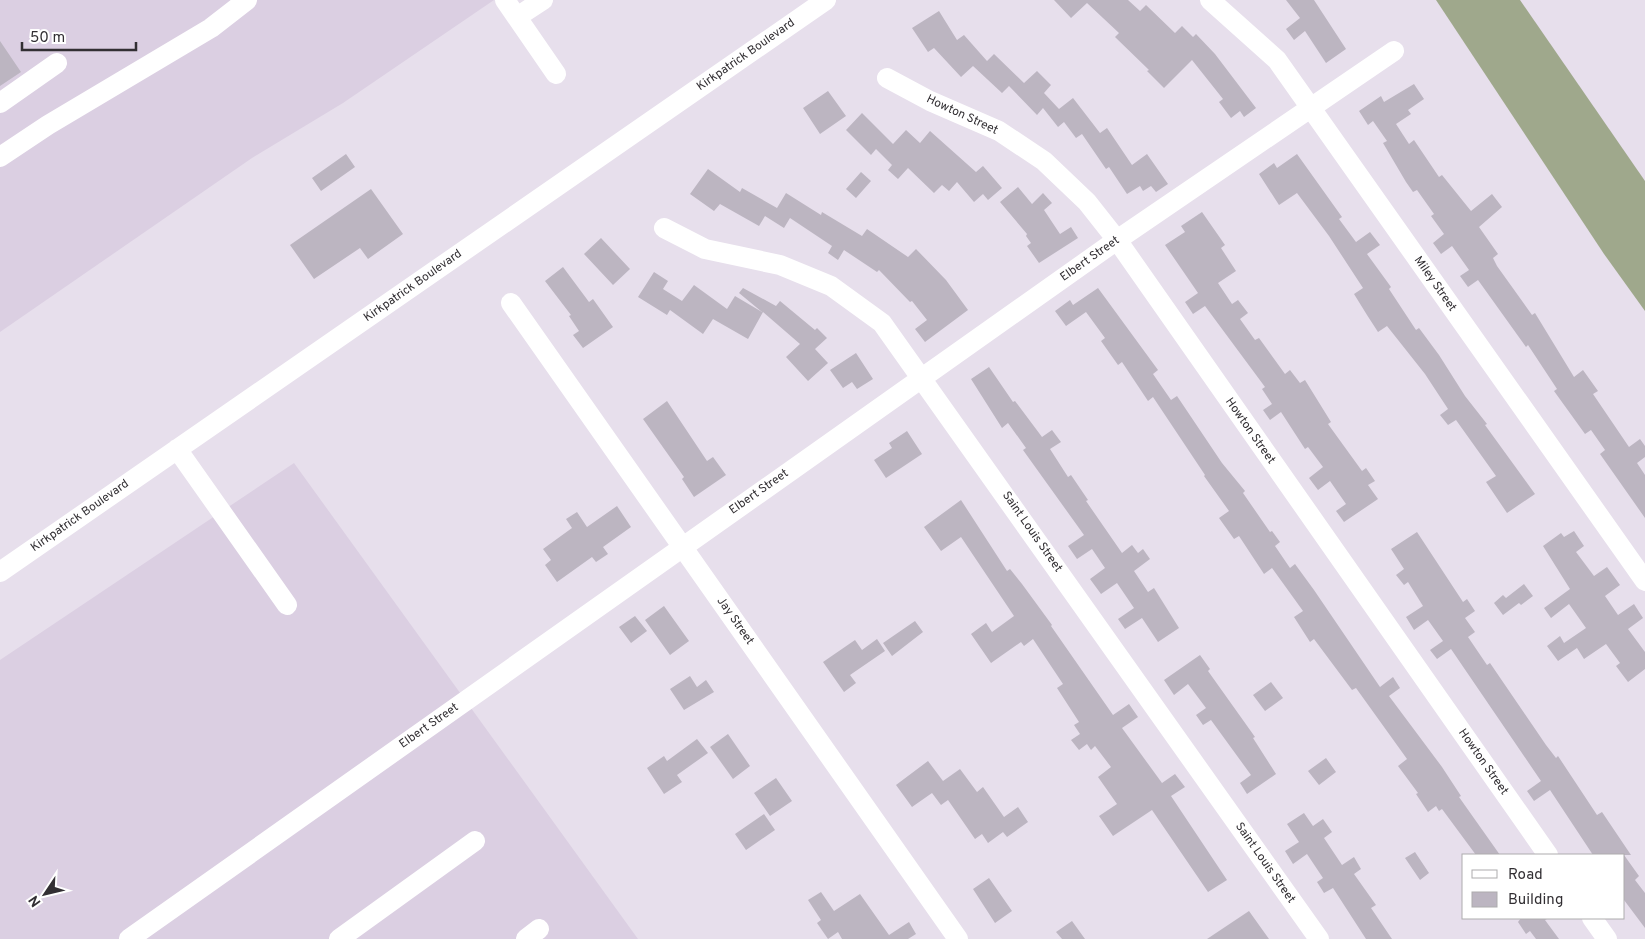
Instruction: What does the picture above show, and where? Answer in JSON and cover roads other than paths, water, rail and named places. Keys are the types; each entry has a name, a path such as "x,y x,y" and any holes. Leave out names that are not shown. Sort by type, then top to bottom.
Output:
{"street":[{"path":"0,157 48,125 211,28 247,0"},
{"path":"505,0 556,74"},
{"path":"517,18 543,0"},
{"name":"Kirkpatrick Boulevard","path":"0,572 826,0"},
{"name":"Miley Street","path":"1210,0 1277,60 1645,581"},
{"name":"Elbert Street","path":"129,939 1117,240 1310,106 1394,51"},
{"path":"0,102 57,63"},
{"name":"Howton Street","path":"887,78 930,101 999,131 1044,161 1087,202 1117,240 1547,854"},
{"name":"Saint Louis Street","path":"664,228 705,249 780,265 832,286 882,323 1319,939"},
{"name":"Jay Street","path":"511,303 958,939"},
{"path":"177,449 287,605"},
{"path":"339,939 475,841"},
{"path":"1593,919 1607,939"}]}
